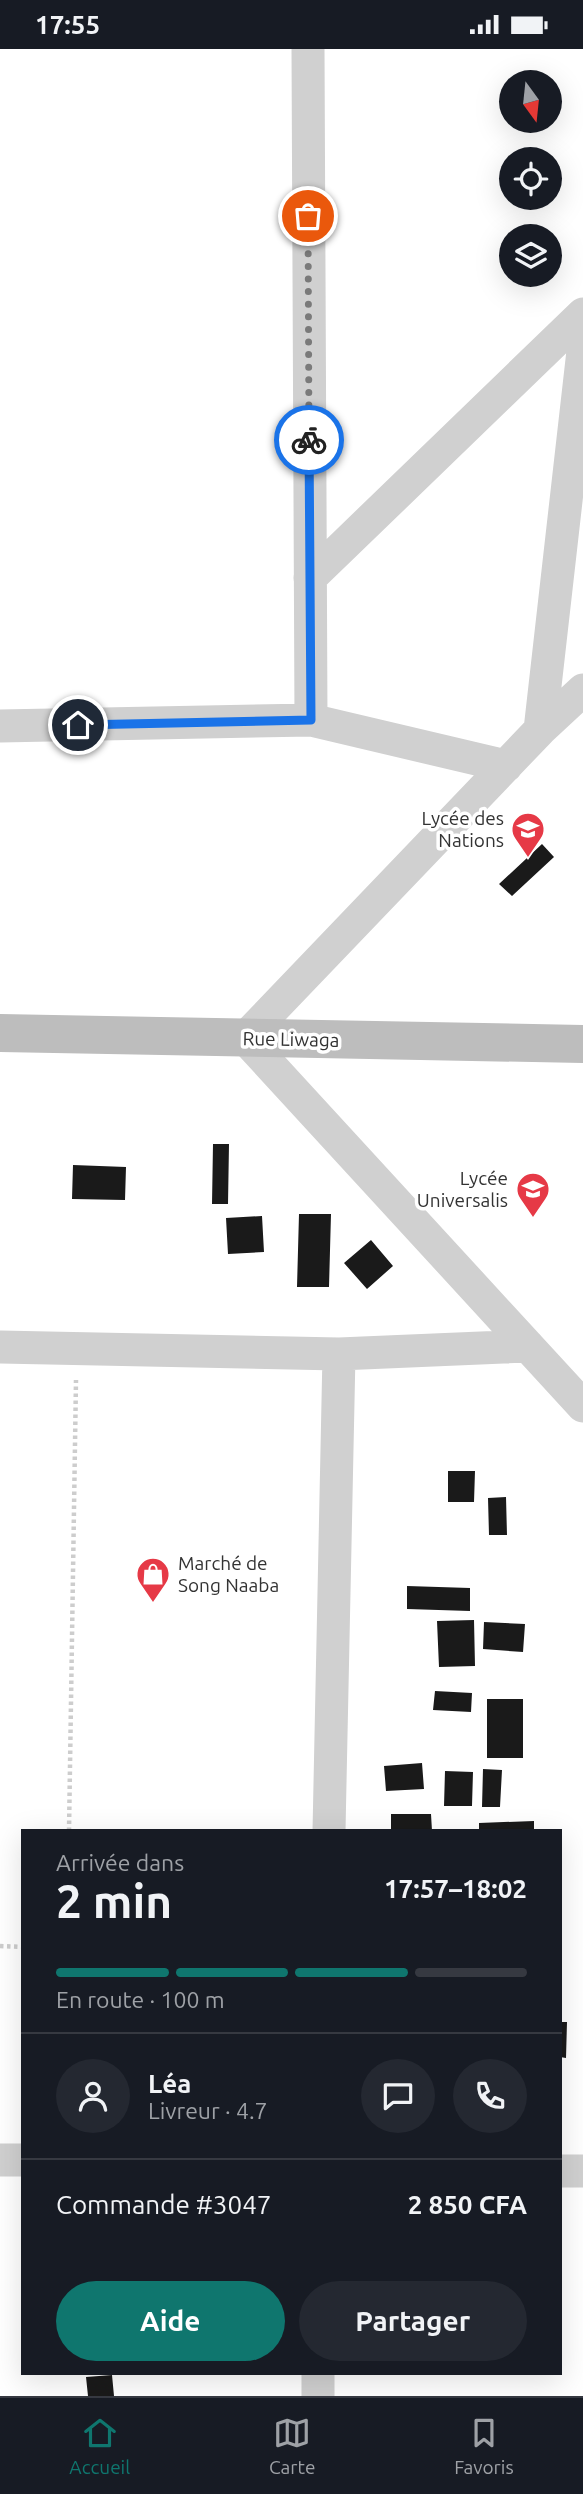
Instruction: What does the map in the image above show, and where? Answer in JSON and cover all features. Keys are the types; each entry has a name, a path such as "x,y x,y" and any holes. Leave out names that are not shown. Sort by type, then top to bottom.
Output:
{"main road":[{"name":"Rue Liwaga","path":"0,1033 583,1044"}],"street":[{"path":"308,49 311,720"},
{"path":"310,578 583,314"},
{"path":"540,730 583,351"},
{"path":"583,690 540,730 244,1038 583,1406"},
{"path":"0,726 311,720 506,766"},
{"path":"0,1347 339,1355 528,1346"},
{"path":"329,1829 339,1355"},
{"path":"0,2160 21,2160"},
{"path":"562,2171 583,2171"},
{"path":"318,2375 318,2396"}],"path":[{"path":"69,1829 76,1347"},
{"path":"0,1946 21,1947"}],"building":[{"path":"542,844 554,857 512,896 499,884"},
{"path":"213,1144 229,1144 228,1204 212,1204"},
{"path":"73,1165 126,1167 125,1200 72,1199"},
{"path":"299,1214 331,1214 329,1287 297,1287"},
{"path":"262,1216 264,1252 228,1254 226,1218"},
{"path":"371,1240 393,1266 367,1289 344,1263"},
{"path":"448,1471 475,1471 474,1502 448,1502"},
{"path":"506,1497 507,1535 489,1535 488,1498"},
{"path":"407,1586 470,1588 470,1611 407,1609"},
{"path":"474,1620 475,1666 439,1667 437,1621"},
{"path":"484,1622 525,1624 523,1652 483,1649"},
{"path":"435,1691 472,1693 471,1712 433,1710"},
{"path":"487,1699 523,1699 523,1758 487,1758"},
{"path":"422,1763 424,1789 386,1791 384,1766"},
{"path":"483,1769 502,1770 500,1807 482,1807"},
{"path":"445,1771 473,1772 472,1806 444,1806"},
{"path":"391,1814 431,1814 432,1829 391,1829"},
{"path":"534,1821 534,1829 479,1829 479,1823"},
{"path":"562,2022 567,2022 566,2058 562,2057"},
{"path":"112,2375 114,2396 88,2396 86,2377"}],"way so far":[{"path":"308,216 309,440"}],"place":[{"name":"Lycée des Nations","path":"528,859"},
{"name":"Lycée Universalis","path":"533,1219"},
{"name":"Marché de Song Naaba","path":"153,1604"}],"route":[{"path":"78,725 311,720 309,440"}]}
